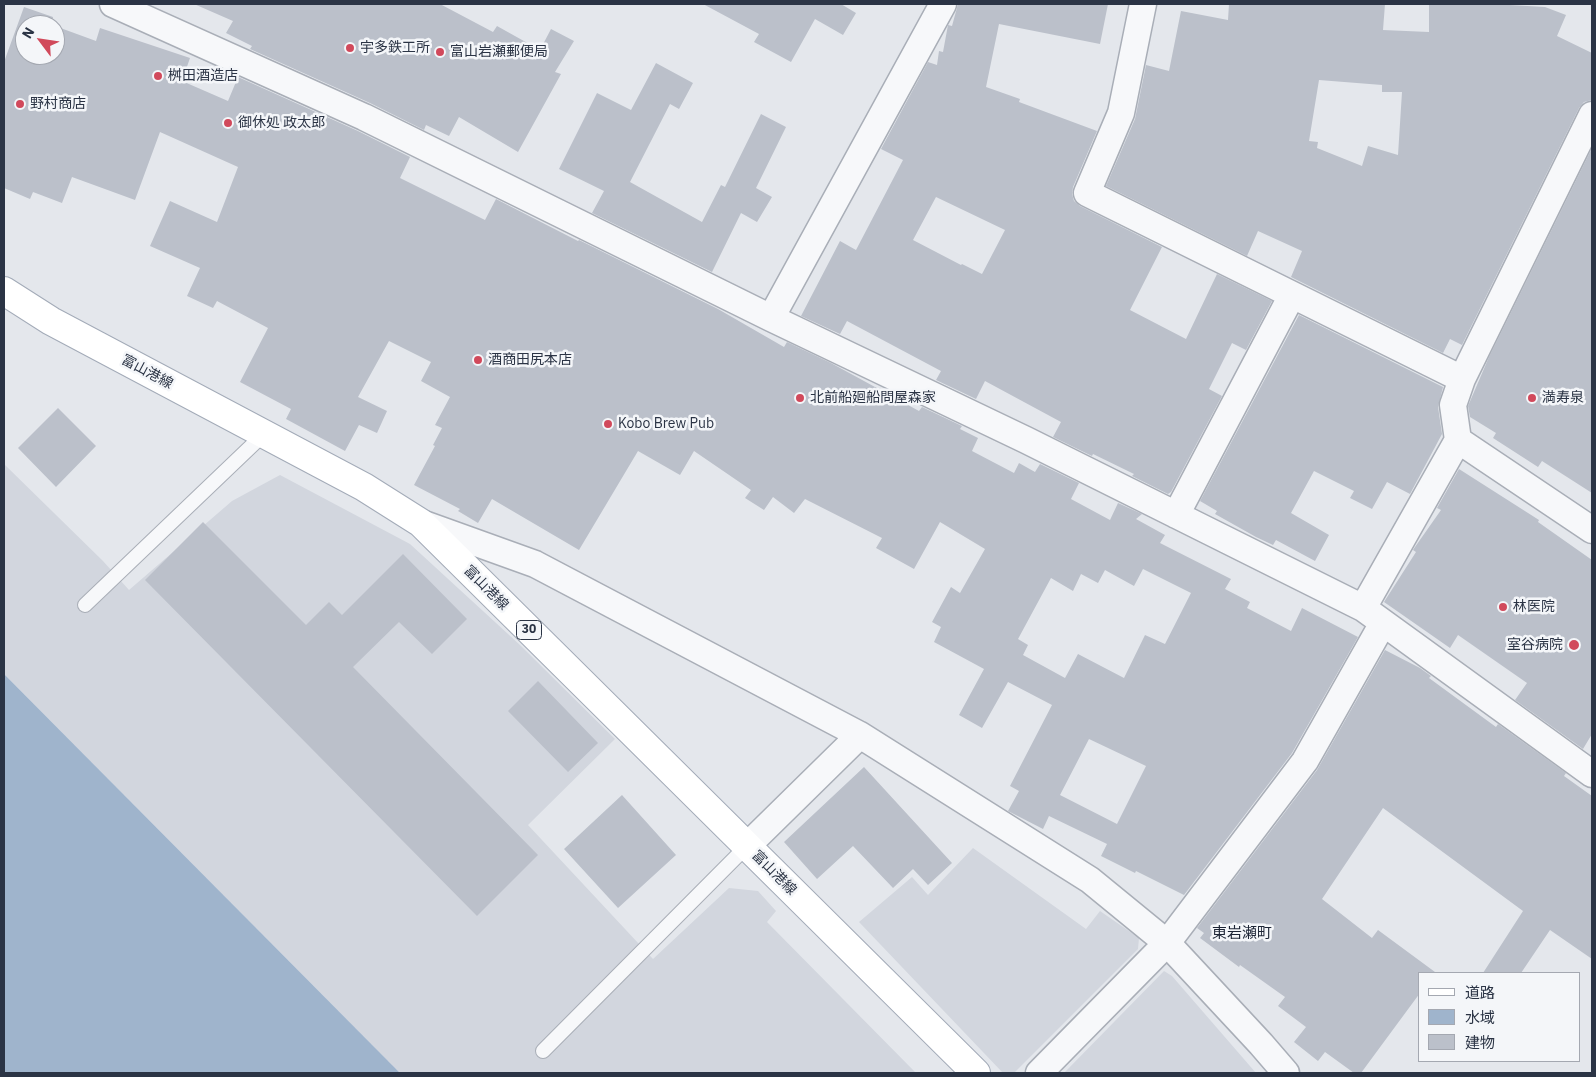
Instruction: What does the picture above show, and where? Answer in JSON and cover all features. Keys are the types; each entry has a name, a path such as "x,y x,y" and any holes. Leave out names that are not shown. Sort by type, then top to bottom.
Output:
{"main road":[{"name":"富山港線","path":"4,291 51,321 364,487 421,523 976,1073"}],"street":[{"path":"114,4 364,117 771,318 1026,440 1363,608 1592,774"},
{"path":"771,318 942,4"},
{"path":"1143,4 1121,113 1087,193 1462,379"},
{"path":"1363,608 1458,440 1453,406 1462,379 1592,114"},
{"path":"1176,515 1292,295"},
{"path":"1458,440 1592,530"},
{"path":"421,523 535,564 860,735 1090,880 1167,943 1286,1073"},
{"path":"1040,1073 1167,943 1305,761 1384,623"},
{"path":"747,846 860,735"}],"lane":[{"path":"85,605 264,434"},
{"path":"543,1051 747,846"}],"shaded area":[{"path":"4,464 103,561 129,590 232,501 280,475 410,544 520,645 615,739 528,825 653,959 729,888 758,891 776,911 767,922 916,1073 400,1073 4,674"},
{"path":"973,848 1086,929 1100,911 1139,938 1138,949 1014,1073 1003,1073 859,922 912,877 928,895"},
{"path":"1164,971 1172,976 1256,1073 1064,1073"}],"water":[{"path":"4,674 400,1073 4,1073"}],"building":[{"path":"194,4 440,4 493,32 497,26 540,50 551,29 574,41 555,72 561,74 518,152 459,117 449,136 426,125 424,130 370,103 250,49 252,46 226,33 233,21"},
{"path":"703,4 841,4 856,13 843,35 815,19 791,62 754,42 759,34"},
{"path":"958,4 1108,4 1100,44 999,24 986,87 1020,99 1019,102 1097,131 1073,187 1074,201 1080,206 1162,247 1130,310 1186,339 1217,274 1272,301 1246,350 1232,343 1209,389 1222,396 1171,492 1168,494 1132,476 1134,474 1053,437 1061,422 985,381 976,399 936,380 941,371 847,321 840,334 801,316 840,241 856,250 903,160 881,149 928,62 937,65 939,51 943,52 948,25 952,26","holes":["936,197 1005,230 982,274 913,240"]},
{"path":"1229,4 1385,4 1383,30 1429,32 1429,4 1492,4 1545,7 1566,15 1557,36 1592,53 1592,100 1584,102 1579,108 1462,345 1450,339 1443,353 1291,277 1302,251 1258,231 1247,256 1106,186 1135,119 1146,65 1169,71 1181,11 1228,20","holes":["1319,80 1382,85 1382,92 1402,92 1398,155 1368,146 1362,166 1317,148 1318,142 1309,141"]},
{"path":"24,7 47,15 21,15"},
{"path":"100,28 190,58 182,81 228,101 238,77 358,131 410,157 400,178 485,220 496,199 718,309 784,347 787,342 831,363 919,411 922,407 962,426 960,429 978,438 972,451 1014,473 1019,463 1035,472 1040,464 1079,483 1071,499 1110,520 1118,503 1142,514 1136,519 1165,535 1160,543 1231,579 1225,589 1250,602 1247,608 1291,631 1302,608 1358,637 1292,753 1184,895 1101,856 1107,844 1049,816 1043,829 1008,811 1019,791 1010,786 1052,705 1008,682 982,728 959,715 984,669 934,642 941,627 932,622 951,587 960,593 985,549 940,522 914,569 876,548 882,538 805,499 794,513 773,497 764,510 745,498 751,490 694,451 680,475 638,451 579,550 492,499 478,523 458,511 460,509 414,485 435,446 433,445 442,428 435,425 450,397 421,381 431,362 389,341 358,397 387,411 377,433 359,425 345,451 286,419 291,409 240,382 268,328 217,301 213,308 187,296 200,268 150,246 170,201 217,222 238,167 160,132 135,200 72,177 62,203 33,192 30,199 4,188 4,62 15,32 15,65 65,65 65,30 96,41","holes":["1143,569 1191,593 1165,644 1145,635 1124,678 1078,654 1065,678 1023,655 1028,645 1018,639 1051,578 1073,591 1081,574 1098,583 1105,570 1134,586","1089,739 1146,766 1117,824 1060,795"]},
{"path":"656,63 693,83 679,109 670,104 630,182 702,222 721,185 725,187 761,114 786,127 756,188 772,197 757,222 741,213 712,272 592,213 604,191 559,169 597,93 631,110"},
{"name":"満寿泉","path":"1592,148 1592,493 1542,461 1538,467 1493,438 1496,433 1470,417 1468,406 1489,357"},
{"path":"1299,315 1443,387 1438,407 1442,434 1410,494 1387,482 1372,509 1350,498 1354,491 1314,471 1291,513 1329,535 1315,561 1276,540 1273,545 1256,537 1215,514 1217,511 1200,501"},
{"path":"58,408 96,446 56,487 18,448"},
{"path":"1459,469 1539,520 1538,522 1592,560 1592,734 1583,749 1515,700 1527,683 1458,635 1450,648 1384,602 1416,552 1413,550 1441,510 1437,508"},
{"path":"203,522 306,625 329,602 342,615 403,554 467,619 432,654 399,622 353,667 538,855 477,916 145,580"},
{"path":"1385,650 1420,668 1431,676 1429,678 1496,727 1498,724 1566,773 1564,776 1592,796 1592,959 1550,930 1522,972 1484,972 1523,911 1383,808 1322,899 1372,938 1378,930 1435,972 1418,972 1418,996 1361,1073 1354,1073 1325,1052 1318,1061 1294,1042 1306,1027 1278,1006 1285,997 1240,965 1239,967 1200,938 1204,933 1197,928 1317,770"},
{"path":"538,681 598,743 568,772 508,711"},
{"path":"864,767 952,863 928,885 913,869 893,888 853,846 817,879 784,842"},
{"path":"622,795 676,855 618,908 564,849"}],"place":[{"name":"宇多鉄工所","path":"350,48"},
{"name":"富山岩瀬郵便局","path":"440,52"},
{"name":"桝田酒造店","path":"158,76"},
{"name":"野村商店","path":"20,104"},
{"name":"御休処 政太郎","path":"228,123"},
{"name":"酒商田尻本店","path":"478,360"},
{"name":"北前船廻船問屋森家","path":"800,398"},
{"name":"満寿泉","path":"1532,398"},
{"name":"Kobo Brew Pub","path":"608,424"},
{"name":"林医院","path":"1503,607"},
{"name":"室谷病院","path":"1574,645"}],"district":[{"name":"東岩瀬町","path":"1242,934"}]}
